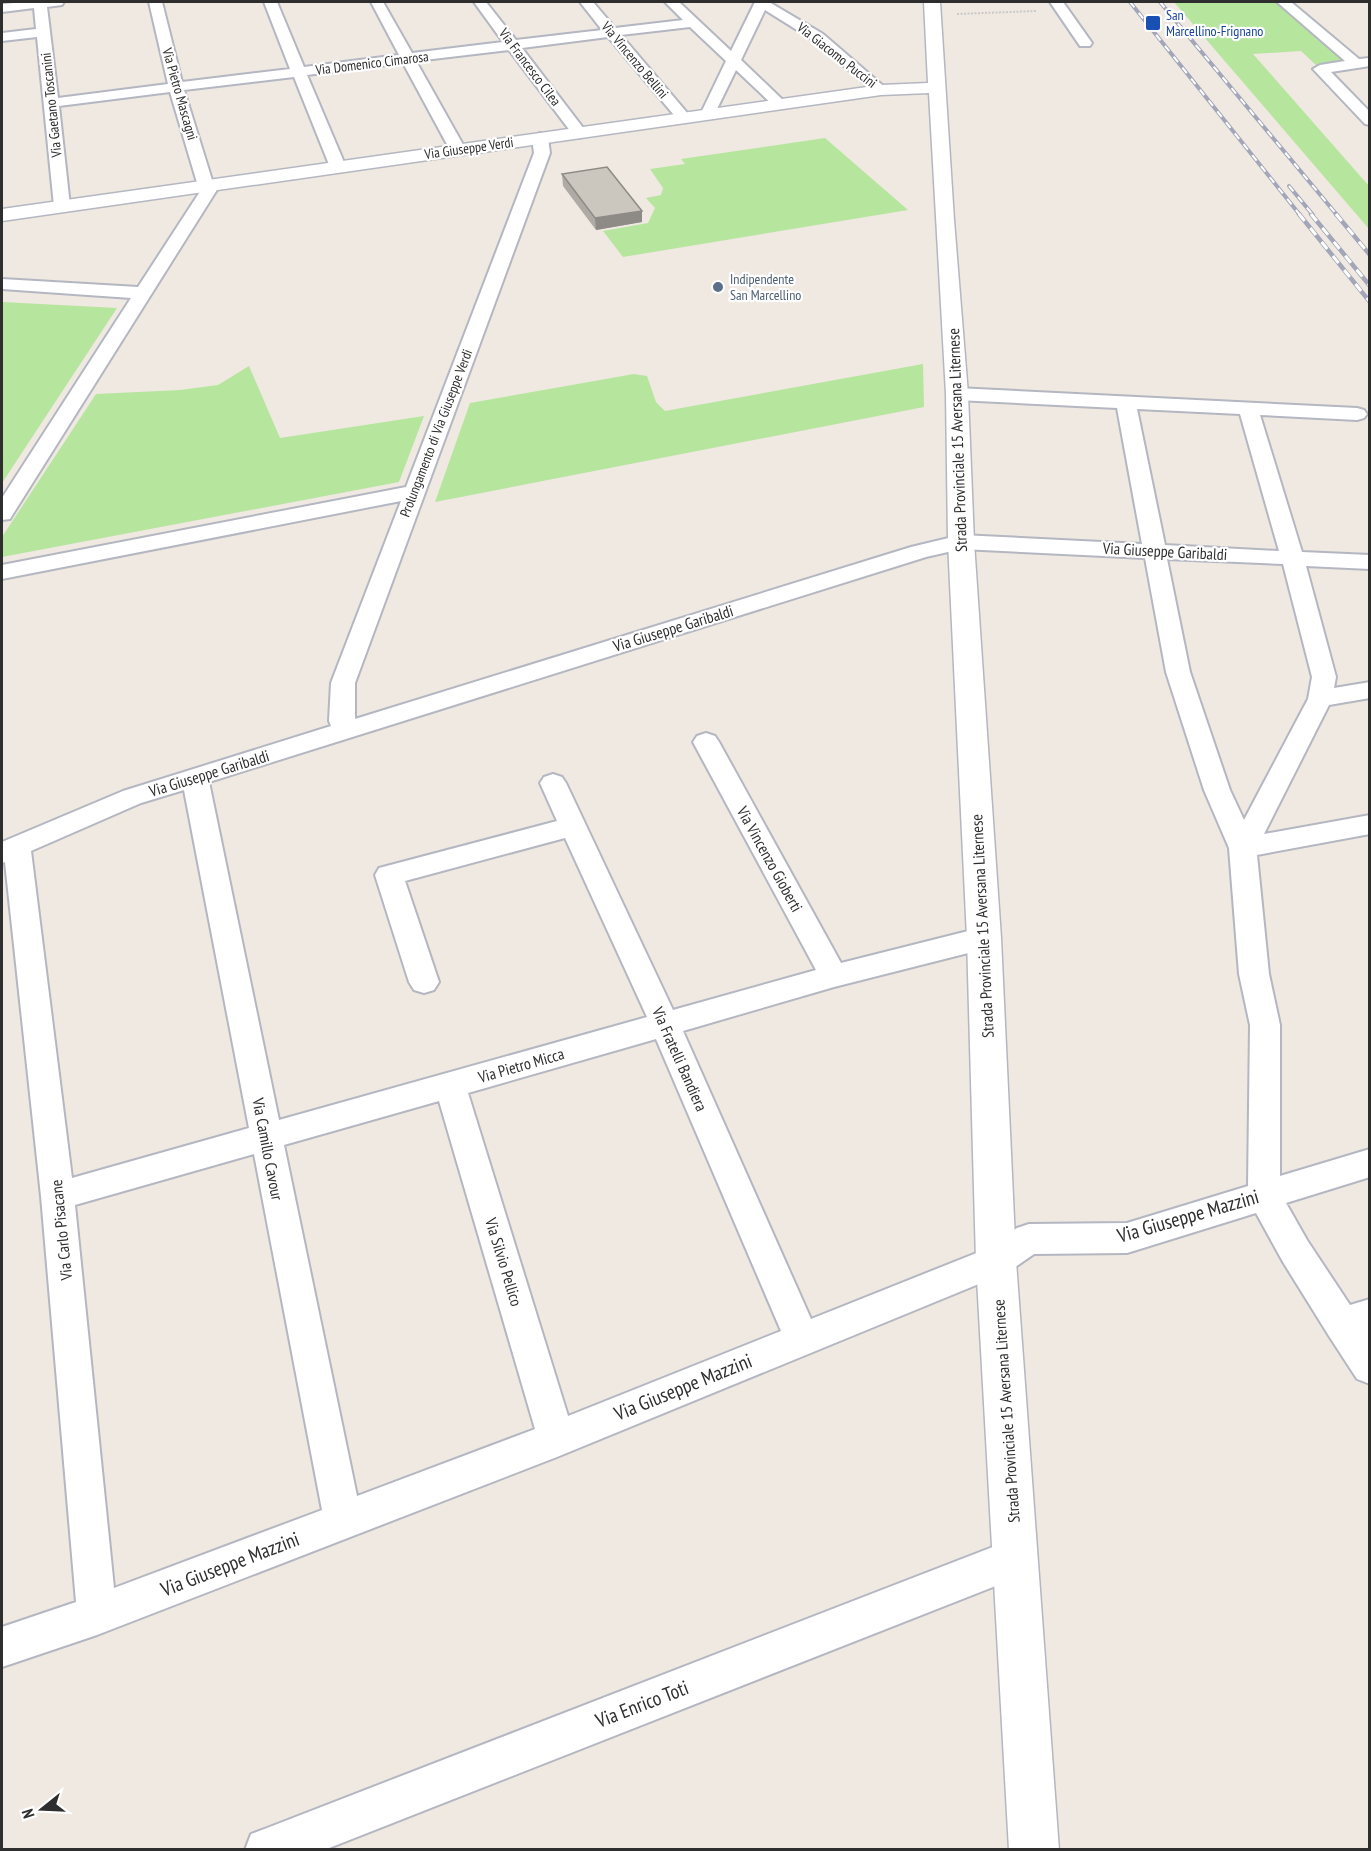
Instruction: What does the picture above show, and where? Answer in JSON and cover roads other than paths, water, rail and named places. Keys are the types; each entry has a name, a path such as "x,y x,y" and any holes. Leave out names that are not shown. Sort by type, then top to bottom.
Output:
{"main road":[{"name":"Strada Provinciale 15 Aversana Liternese","path":"933,8 944,220 957,394 961,542 984,938 996,1261 1034,1850"},
{"name":"Via Giuseppe Verdi","path":"2,215 881,90 937,88"}],"street":[{"path":"2,8 59,2"},
{"name":"Via Pietro Mascagni","path":"155,2 176,87 209,185"},
{"path":"270,2 338,167"},
{"path":"377,2 458,150"},
{"name":"Via Francesco Cilea","path":"480,2 579,133"},
{"name":"Via Vincenzo Bellini","path":"586,2 684,118"},
{"path":"672,2 780,104"},
{"path":"707,115 762,2"},
{"name":"Via Giacomo Puccini","path":"762,2 818,37 881,90"},
{"path":"1284,2 1363,63"},
{"name":"Via Gaetano Toscanini","path":"40,4 62,206"},
{"path":"1061,6 1085,43"},
{"name":"Via Domenico Cimarosa","path":"50,103 695,22"},
{"path":"2,37 44,32"},
{"path":"1363,63 1320,69 1370,121"},
{"name":"Prolungamento di Via Giuseppe Verdi","path":"346,731 342,721 343,683 542,153 540,138"},
{"path":"2,514 209,185"},
{"path":"2,284 142,293"},
{"path":"957,394 1357,414"},
{"path":"1126,402 1178,672 1217,790 1243,848 1254,974 1265,1024 1264,1195 1355,1320 1370,1367"},
{"path":"1243,848 1320,699 1324,677 1293,559 1248,409"},
{"path":"2,572 414,492"},
{"name":"Via Giuseppe Garibaldi","path":"9,850 132,796 851,573 961,542 1370,562"},
{"path":"1320,699 1370,690"},
{"name":"Via Vincenzo Gioberti","path":"706,742 834,976"},
{"name":"Via Camillo Cavour","path":"195,777 343,1521"},
{"name":"Via Fratelli Bandiera","path":"553,783 665,1024 802,1338"},
{"path":"1243,848 1370,824"},
{"path":"424,982 389,875 572,827"},
{"name":"Via Carlo Pisacane","path":"9,850 58,1196 98,1615"},
{"name":"Via Pietro Micca","path":"58,1196 834,976 984,938"},
{"name":"Via Silvio Pellico","path":"450,1085 557,1439"},
{"name":"Via Giuseppe Mazzini","path":"2,1647 98,1615 557,1439 996,1261 1029,1239 1127,1238 1370,1163"},
{"name":"Via Enrico Toti","path":"267,1850 1016,1558"}],"railway":[{"path":"1130,2 1300,215"},
{"path":"1160,2 1337,215"},
{"path":"1289,186 1313,215"},
{"path":"1299,214 1370,302"},
{"path":"1311,214 1370,286"},
{"path":"1336,214 1370,255"}],"place":[{"name":"San Marcellino-Frignano","path":"1153,23"},
{"name":"Indipendente San Marcellino","path":"718,287"}]}
